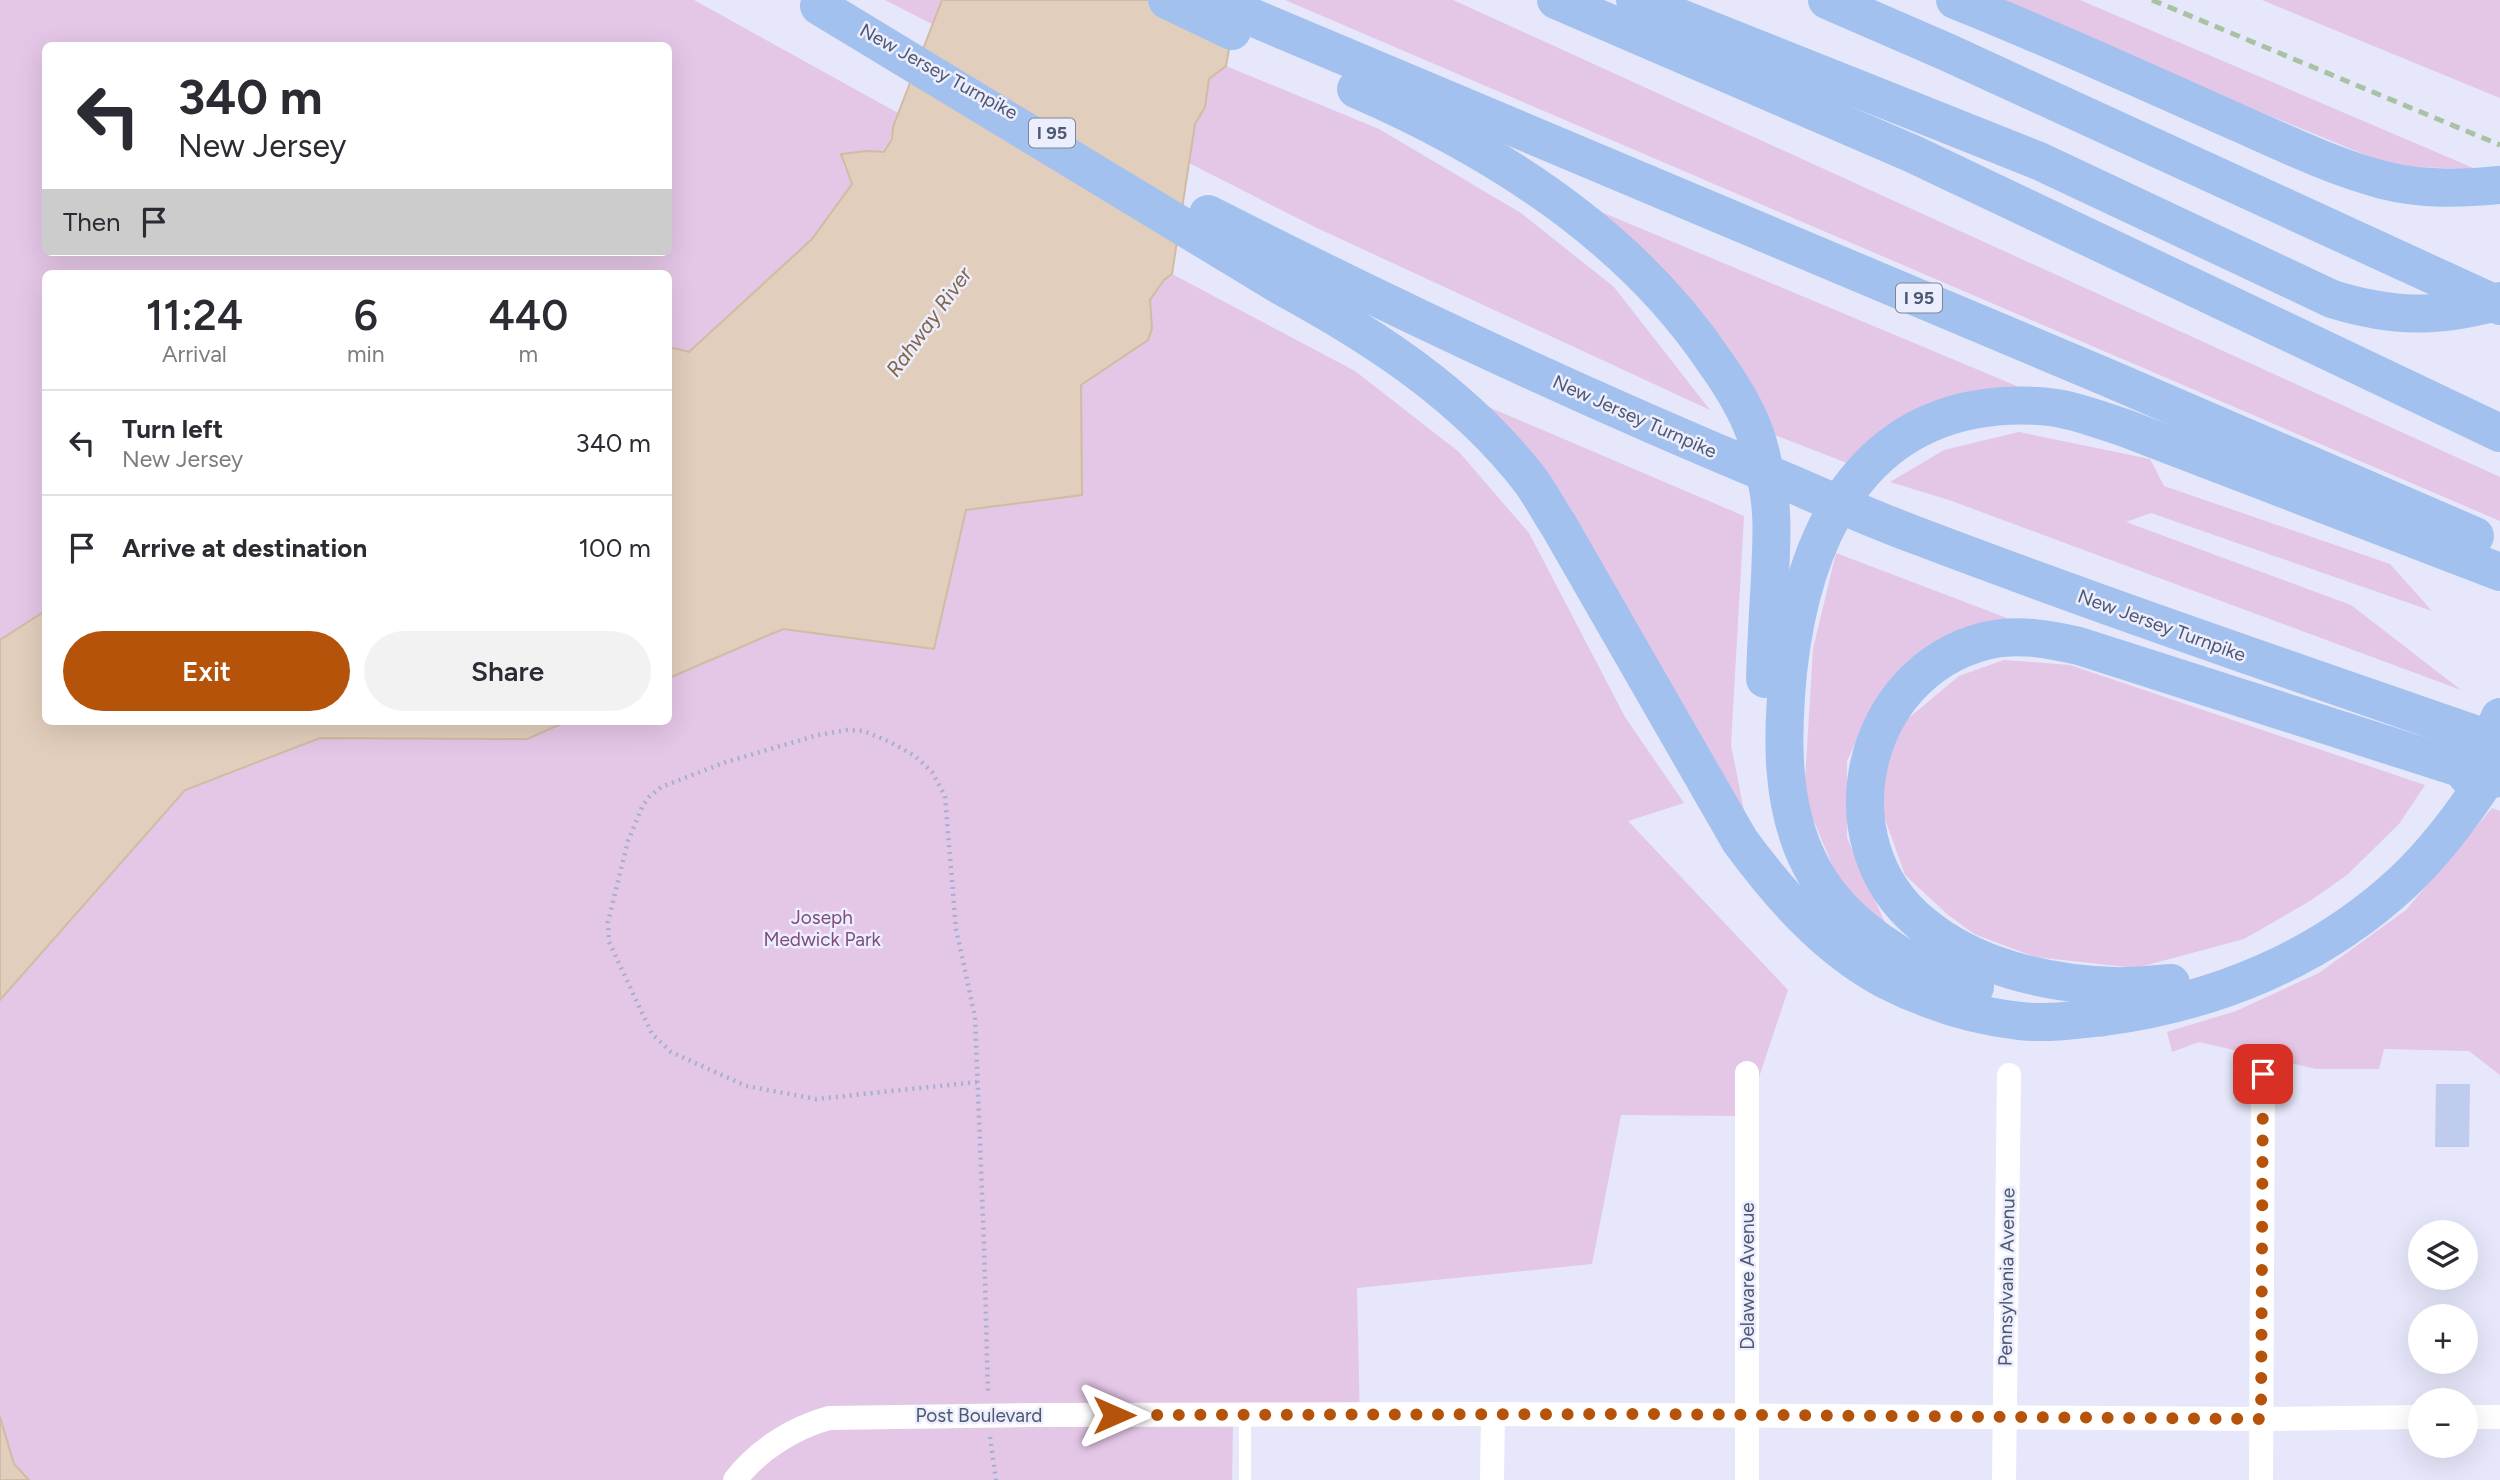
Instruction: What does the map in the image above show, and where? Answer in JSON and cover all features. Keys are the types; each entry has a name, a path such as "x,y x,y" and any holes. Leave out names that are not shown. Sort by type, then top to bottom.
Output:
{"highway":[{"path":"1167,0 1334,66 1524,179 1607,241 1672,304 1703,344 1731,384 1755,432 1768,485 1772,534 1762,741 1764,789 1773,831 1789,876 1810,914 1838,948"},
{"name":"I 95","path":"1211,0 1334,66 2119,382 2500,547"},
{"path":"1556,0 1926,159 2500,433"},
{"path":"1635,0 2014,151 2332,299 2400,314 2435,314 2500,303"},
{"path":"1827,0 2500,303"},
{"path":"1955,0 2280,141 2383,180 2423,187 2459,189 2500,185"},
{"path":"814,3 1285,270 1336,316 1425,376 1462,408 1523,472 1566,537 1740,841 1769,881 1838,948 1882,978 1924,998 1973,1014 2021,1021 2071,1021 2174,1005 2275,969 2321,944 2362,916 2404,881 2489,741 2500,718"},
{"name":"New Jersey Turnpike","path":"1285,270 1444,330 1671,433 1915,535 2188,635 2500,743"},
{"path":"2500,572 2080,413 2040,406 2004,405 1968,409 1930,422 1897,441 1863,471 1836,506 1816,550 1802,592 1792,640 1786,693 1786,784 1795,826 1810,865 1835,901 1862,928 1895,952 1935,974 1983,990 2028,997 2071,998 2171,983 2244,958 2311,924 2432,837 2477,795 2500,757"},
{"path":"2171,983 2116,986 2075,984 2029,975 1955,947 1920,923 1895,896 1876,862 1867,825 1865,790 1869,757 1882,725 1900,697 1925,671 1985,641 2016,637 2047,638 2080,646 2500,780"}],"street":[{"name":"Delaware Avenue","path":"1746,1073 1747,1480"},
{"path":"2261,1480 2263,1074"},
{"name":"Pennsylvania Avenue","path":"2004,1480 2009,1075"},
{"name":"Post Boulevard","path":"735,1480 782,1437 810,1423 829,1418 1245,1414 2261,1419 2408,1417"},
{"path":"1492,1480 1493,1414"},
{"path":"2478,1417 2500,1416"}],"lane":[{"path":"1245,1414 1245,1480"}],"path":[{"path":"977,1082 816,1099 746,1086 671,1052 652,1034 609,942 608,922 628,841 649,797 661,787 726,762 818,735 847,730 864,731 915,756 932,772 945,796 956,929 975,1017 989,1415 996,1480"}],"green space":[{"path":"0,0 694,0 898,113 884,152 867,151 843,164 852,183 812,239 689,352 672,348 672,270 42,270 42,613 0,640"},
{"path":"885,0 942,0 932,24"},
{"path":"1285,0 1453,0 2500,477 2500,521"},
{"path":"1988,0 2080,0 2478,170 2390,165"},
{"path":"2262,0 2500,0 2500,98"},
{"path":"1226,66 1379,129 1521,213 1614,287 1710,410 1317,228 1189,163 1195,124 1205,107 1209,79"},
{"path":"1592,208 2043,397 1951,397 1882,429 1852,465 1767,432"},
{"name":"Joseph Medwick Park","path":"1172,274 1355,371 1459,452 1529,533 1625,717 1684,803 1628,821 1788,990 1746,1116 1621,1115 1592,1264 1357,1288 1360,1423 1233,1421 1232,1480 29,1480 14,1464 0,1417 0,1000 185,790 320,738 527,739 559,725 672,725 672,677 783,629 934,649 966,510 1082,494 1081,384 1148,340 1152,328 1150,300 1164,280"},
{"path":"1484,405 1744,516 1731,745 1747,826"},
{"path":"2019,432 2150,459 2164,486 2390,564 2432,611 2151,513 2126,522 2351,605 2461,690 1949,500 1890,482 1944,450"},
{"path":"1836,553 2007,618 1874,703 1847,761 1847,838 1887,927 1843,891 1804,797 1813,649"},
{"path":"2004,660 2070,665 2425,785 2399,824 2347,875 2310,901 2244,939 2136,968 2035,957 1974,934 1947,914 1905,875 1881,808 1887,760 1905,721 1959,676"},
{"path":"2492,808 2500,811 2500,1075 2469,1051 2384,1049 2379,1069 2316,1069 2199,1042 2172,1052 2167,1032 2236,1011 2319,973 2406,910"}],"water":[{"name":"Rahway River","path":"942,0 1238,0 1226,66 1209,79 1205,107 1195,124 1172,274 1164,280 1150,300 1152,328 1148,340 1081,385 1082,495 966,510 934,649 783,629 672,677 672,348 689,352 812,239 852,184 841,154 884,152 892,139 893,127"},
{"path":"42,613 42,725 559,725 527,739 320,738 185,790 0,1000 0,640"},
{"path":"0,1417 14,1464 29,1480 0,1480"}],"building":[{"path":"2436,1084 2470,1084 2469,1147 2435,1147"}],"railway":[{"path":"2152,0 2500,145"}],"route":[{"path":"1114,1415 1646,1414 2261,1419 2263,1074"}]}
